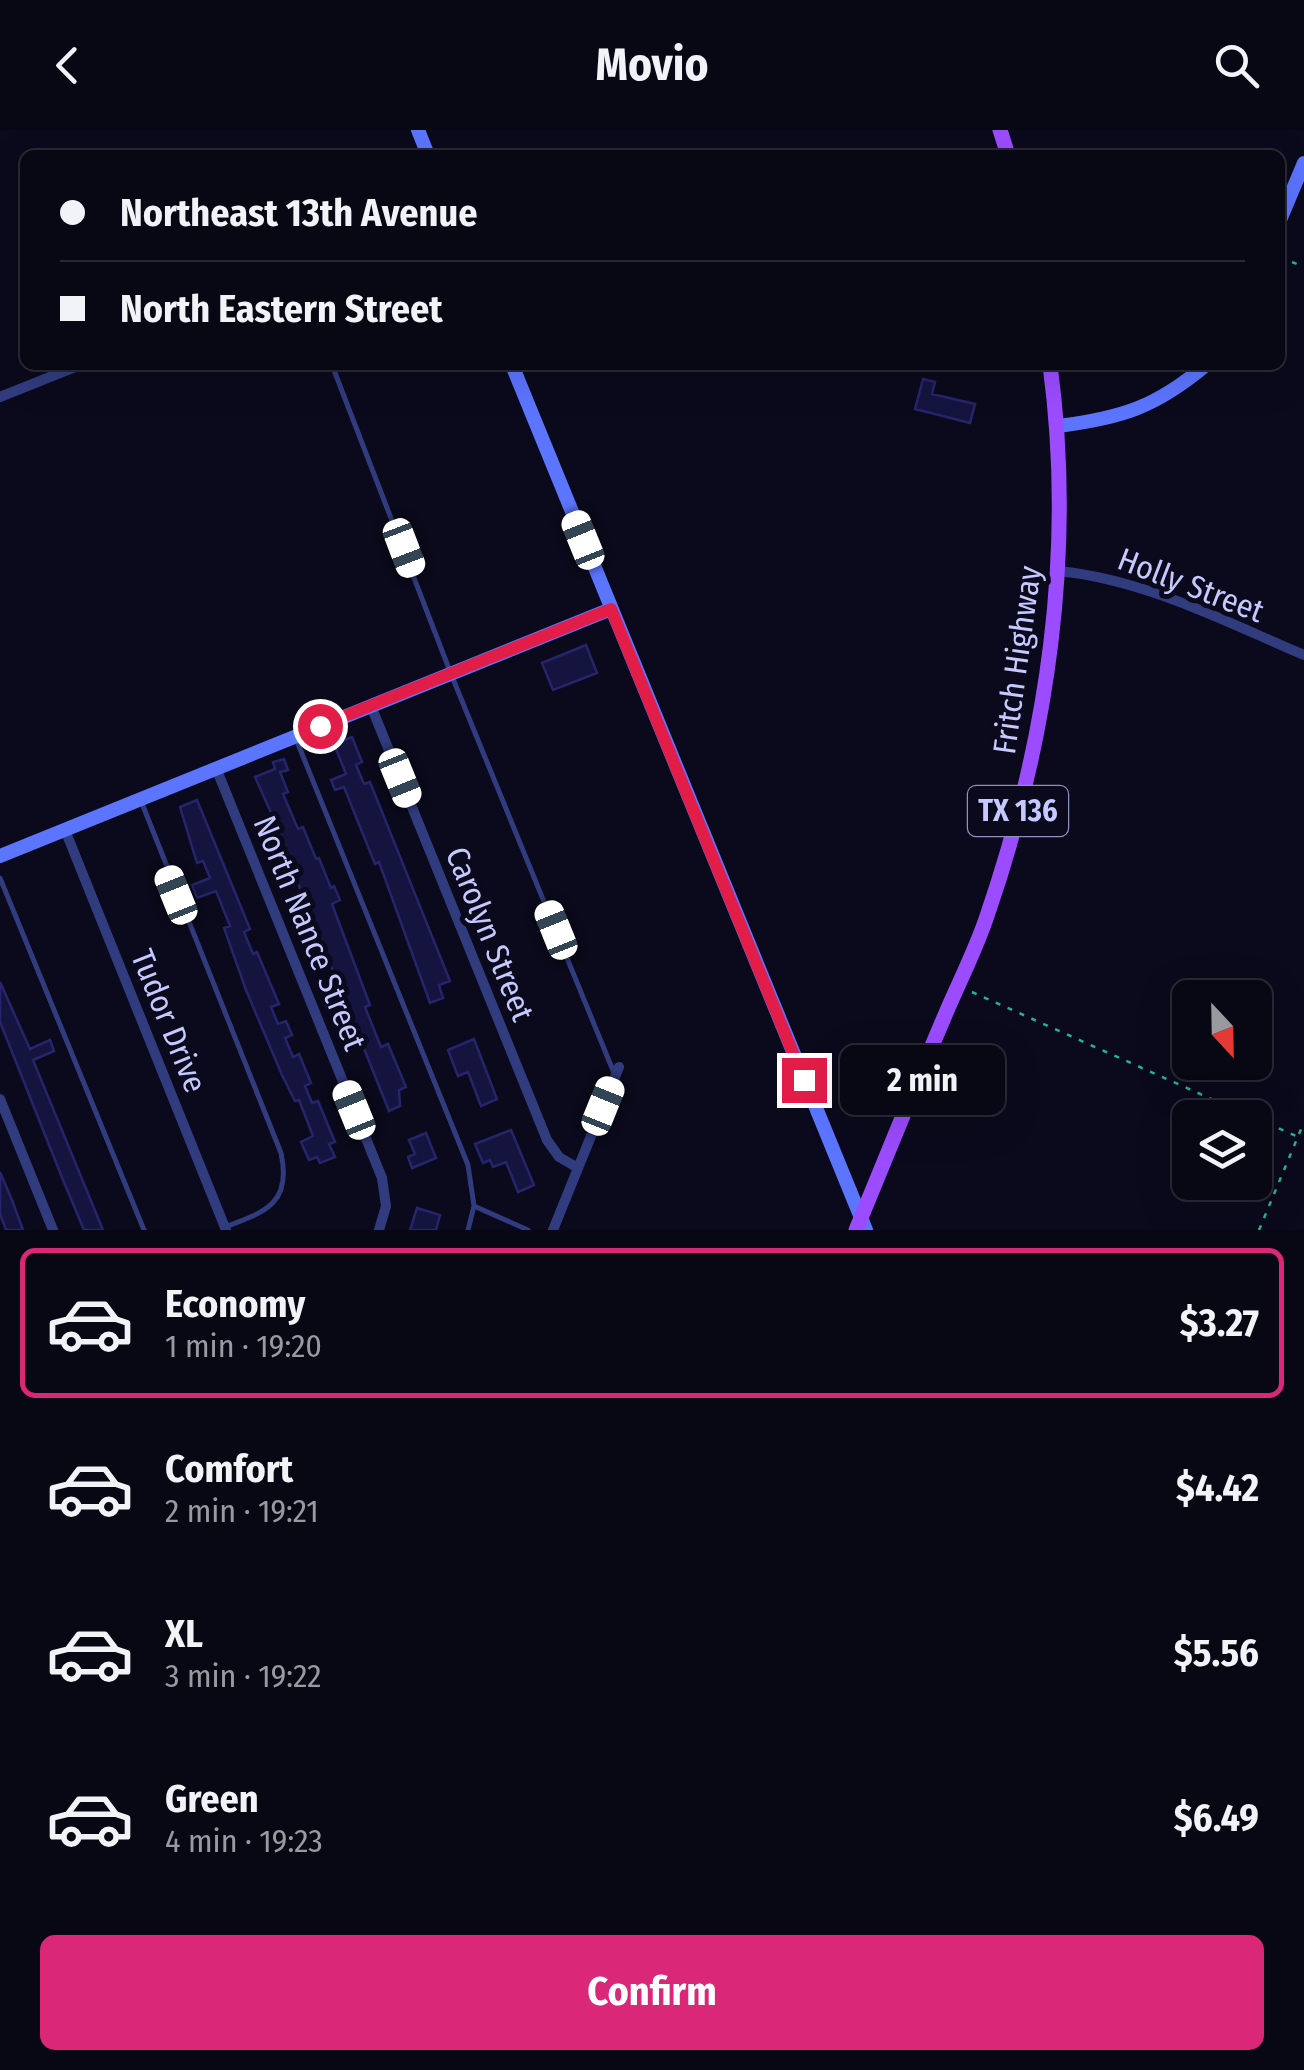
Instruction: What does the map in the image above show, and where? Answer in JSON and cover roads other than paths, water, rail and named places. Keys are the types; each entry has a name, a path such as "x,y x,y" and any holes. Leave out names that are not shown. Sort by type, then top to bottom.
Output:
{"main road":[{"path":"1285,208 1304,162"},
{"path":"514,370 861,1226"},
{"name":"Fritch Highway","path":"861,1226 987,918 1028,778 1048,672 1059,571 1058,426 1051,370"},
{"path":"1058,426 1130,414 1163,398 1199,370"},
{"path":"0,856 611,609"}],"street":[{"path":"0,397 68,370"},
{"name":"Holly Street","path":"1059,571 1106,577 1154,592 1304,655"},
{"name":"Carolyn Street","path":"371,706 547,1140 558,1157 578,1168"},
{"name":"North Nance Street","path":"216,768 382,1178 386,1206 380,1230"},
{"name":"Tudor Drive","path":"65,830 226,1228"},
{"path":"553,1230 617,1071"},
{"path":"0,1099 53,1230"}],"lane":[{"path":"334,370 451,674 617,1071"},
{"path":"295,736 468,1165 474,1206 468,1230"},
{"path":"140,799 282,1153 285,1172 274,1204 226,1228"},
{"path":"0,878 144,1230"},
{"path":"474,1206 528,1230"}]}
